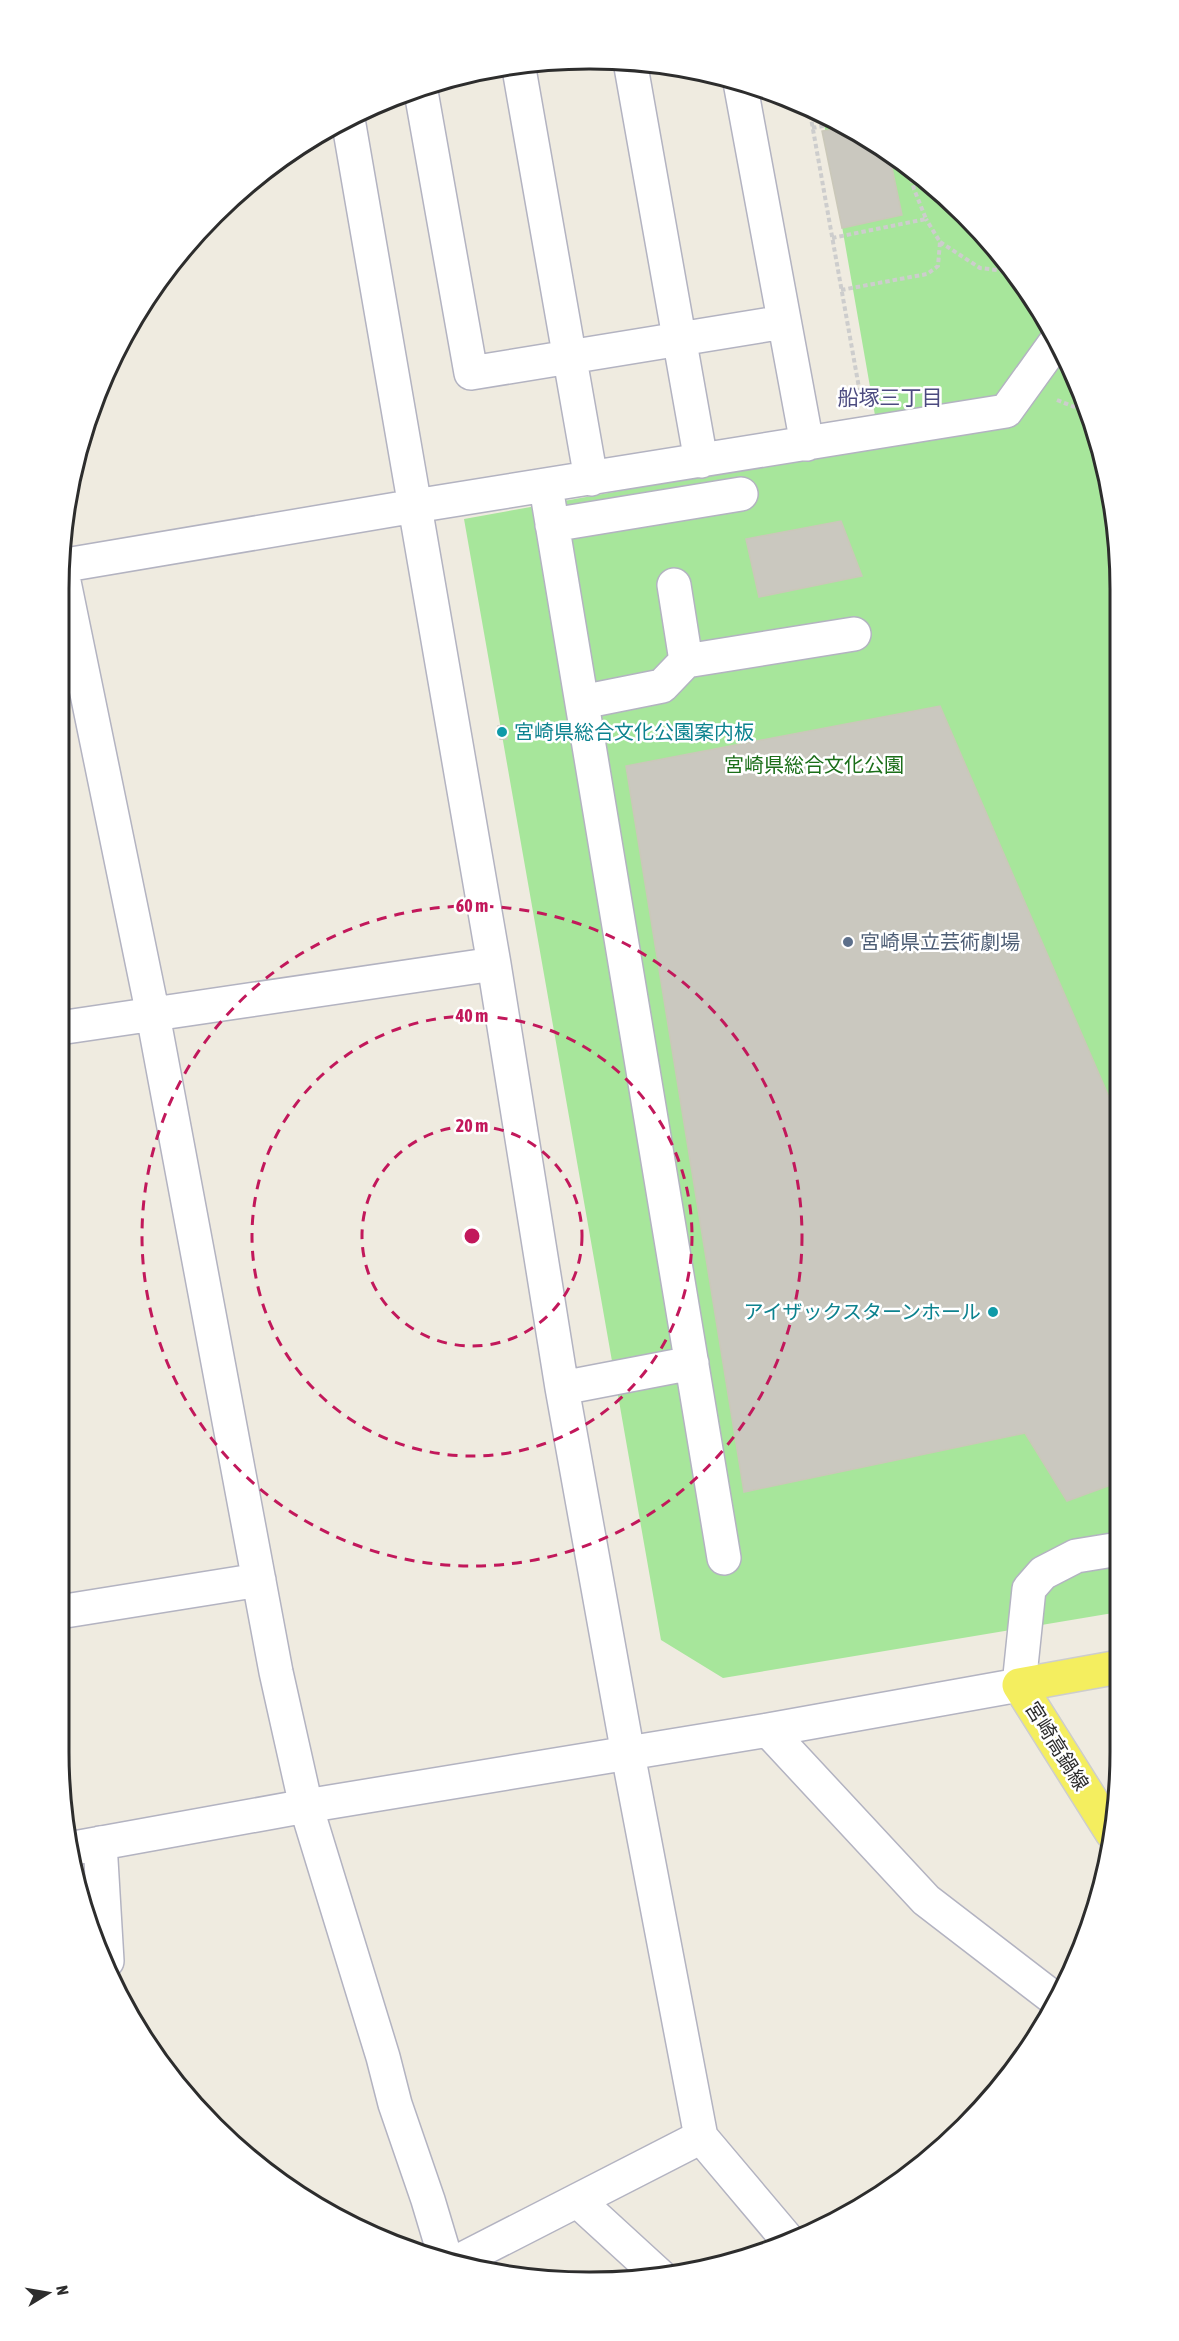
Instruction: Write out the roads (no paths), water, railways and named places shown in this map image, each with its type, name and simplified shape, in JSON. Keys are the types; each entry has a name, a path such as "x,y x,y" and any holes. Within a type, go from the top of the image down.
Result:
{"main road":[{"name":"宮崎高鍋線","path":"1105,1822 1019,1684 1110,1669"}],"street":[{"path":"632,71 700,461"},
{"path":"520,73 591,479"},
{"path":"742,92 807,444"},
{"path":"422,97 471,373 784,322"},
{"path":"350,128 494,964 562,1389 701,2138 783,2234"},
{"path":"70,563 1006,411 1051,349"},
{"path":"546,487 724,1558"},
{"path":"552,525 741,494"},
{"path":"674,585 686,662"},
{"path":"69,609 153,1015 259,1580 306,1806 383,2057 395,2104 443,2250"},
{"path":"582,702 662,686 686,662 854,634"},
{"path":"69,1027 494,964"},
{"path":"562,1389 692,1363"},
{"path":"104,1937 87,1845 306,1806 768,1730 1019,1684 1029,1589 1043,1573 1076,1556 1110,1550"},
{"path":"69,1610 259,1580"},
{"path":"768,1730 926,1900 1049,1995"},
{"path":"467,2257 701,2138"},
{"path":"578,2201 652,2268"}],"place":[{"name":"宮崎県総合文化公園案内板","path":"502,732"},
{"name":"宮崎県立芸術劇場","path":"848,942"},
{"name":"アイザックスターンホール","path":"993,1312"}],"district":[{"name":"船塚三丁目","path":"890,398"}],"park label":[{"name":"宮崎県総合文化公園","path":"814,765"}]}
